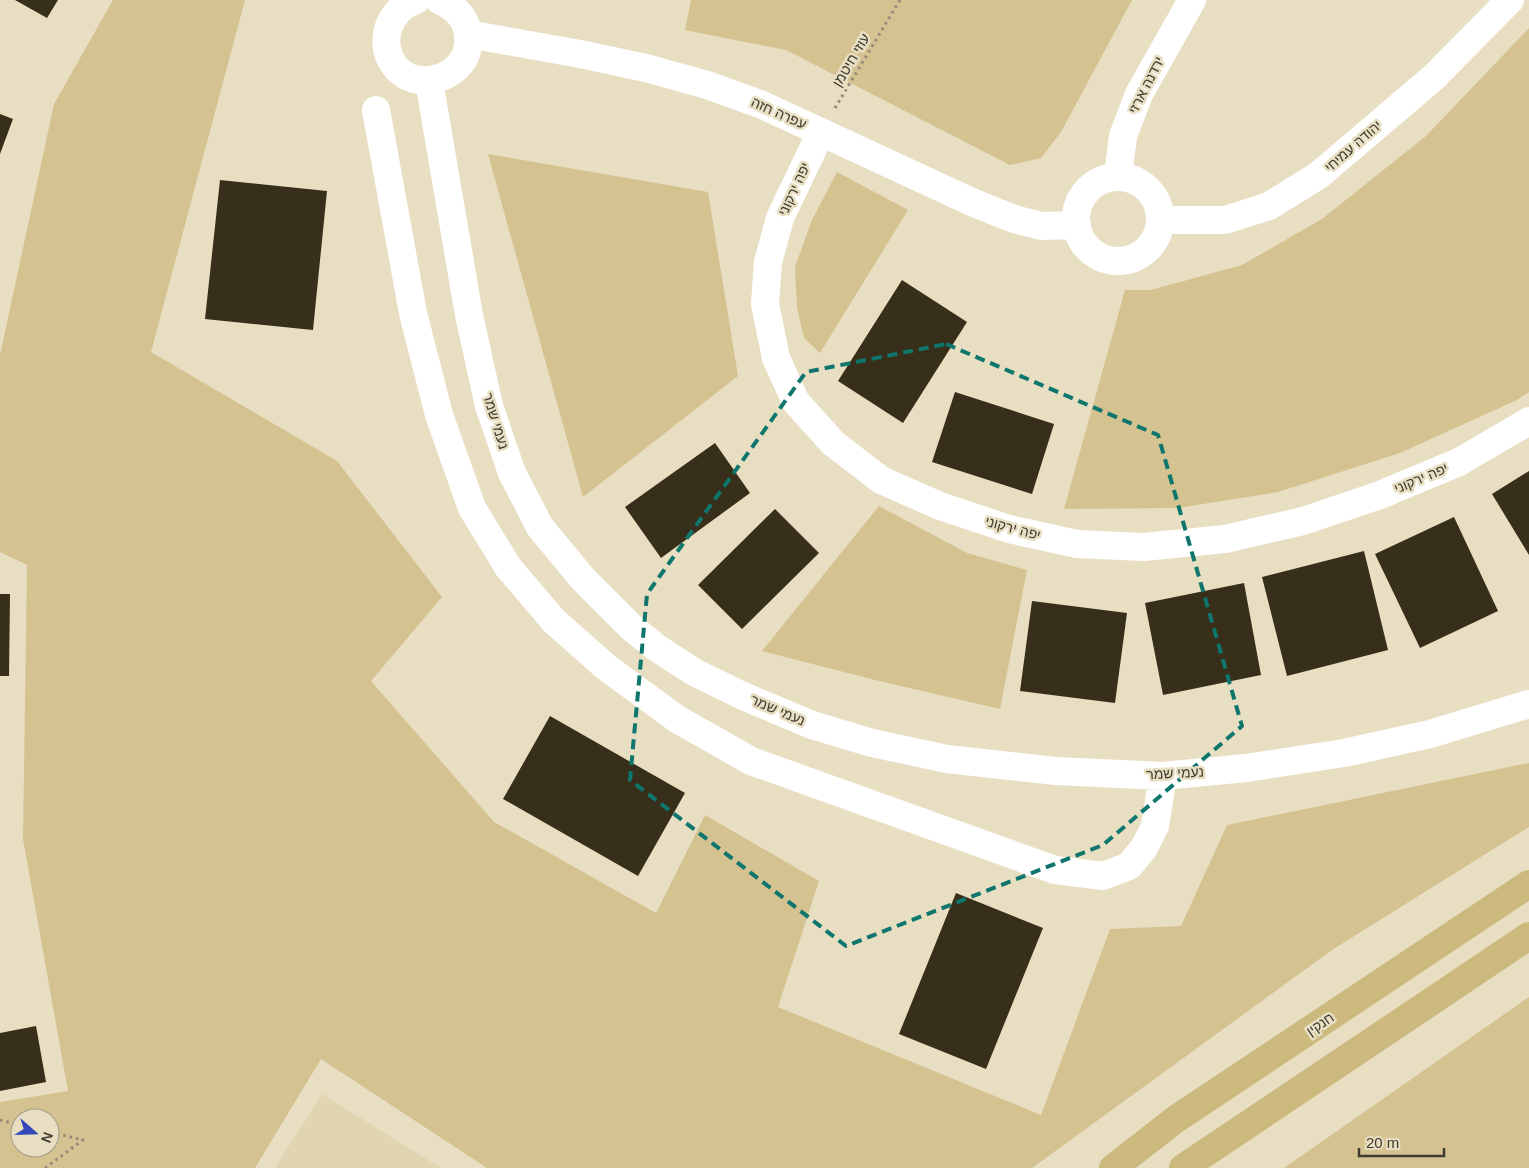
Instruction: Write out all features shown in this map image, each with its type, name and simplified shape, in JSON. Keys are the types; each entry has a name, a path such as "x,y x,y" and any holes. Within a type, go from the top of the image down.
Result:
{"main road":[{"name":"חנקין","path":"1113,1168 1176,1119 1529,884"},
{"path":"1183,1168 1529,936"}],"street":[{"path":"416,0 403,6 394,16 388,28 386,41 388,54 394,65 404,74 416,80 429,81 442,78 454,71 463,61 468,48 468,34 465,22 459,12 439,0"},
{"name":"ירדנה ארזי","path":"1118,176 1122,136 1139,94 1192,0"},
{"name":"יהודה עמיחי","path":"1160,220 1225,220 1270,206 1319,175 1434,76 1510,0"},
{"name":"עפרה חזה","path":"468,34 646,68 707,85 760,104 974,203 1014,219 1041,226 1077,225"},
{"name":"נעמי שמר","path":"429,81 469,315 489,406 512,473 540,527 583,579 631,627 657,648 694,672 743,696 812,724 872,743 947,758 1046,770 1164,776 1246,768 1344,753 1430,734 1529,704"},
{"path":"376,110 413,313 439,415 472,508 508,567 554,621 606,666 676,720 751,761 1055,870 1103,876 1128,866 1144,848 1155,826 1164,776"},
{"name":"יפה ירקוני","path":"820,132 780,218 768,262 766,304 776,358 796,402 833,443 881,480 940,506 1009,529 1077,544 1142,546 1225,538 1303,521 1380,496 1459,462 1529,421"},
{"path":"1118,176 1131,179 1143,185 1152,194 1158,206 1160,220 1158,233 1151,245 1140,254 1128,259 1114,260 1101,257 1089,249 1081,238 1077,225 1077,212 1082,198 1091,187 1103,179 1118,176"}],"path":[{"name":"עוזי חיטמן","path":"820,132 900,0"},
{"path":"60,1134 83,1140 60,1157"},
{"path":"45,1168 59,1158"}],"highlighted area":[{"path":"946,344 1158,435 1242,726 1103,845 846,946 630,780 647,594 806,372"}],"shaded area":[{"path":"113,0 245,0 151,352 337,461 442,597 371,681 494,822 656,913 705,815 819,881 778,1007 1041,1115 1110,929 1181,926 1227,825 1529,763 1529,827 1332,950 1032,1168 487,1168 321,1059 255,1168 0,1168 0,1102 68,1091 23,839 27,565 0,552 0,355 54,104"},
{"path":"691,0 1132,0 1061,132 1041,158 1010,165 786,50 685,30"},
{"path":"1529,28 1529,392 1517,400 1400,453 1278,492 1178,508 1064,509 1125,290 1151,290 1242,265 1322,219 1426,136"},
{"path":"488,154 708,192 738,376 583,497"},
{"path":"837,172 908,210 820,353 804,338 797,308 795,267 812,220"},
{"path":"879,506 967,553 1027,570 1000,709 762,651"},
{"path":"1529,997 1529,1168 1284,1168"},
{"path":"322,1094 441,1168 275,1168"}],"building":[{"path":"15,0 58,0 47,18"},
{"path":"0,114 13,119 0,154"},
{"path":"220,180 327,191 313,330 205,319"},
{"path":"902,280 967,322 903,423 838,381"},
{"path":"955,392 1054,424 1032,494 932,462"},
{"path":"715,443 750,493 661,558 625,507"},
{"path":"1529,471 1529,555 1492,494"},
{"path":"775,509 819,553 742,629 698,585"},
{"path":"1454,517 1498,611 1420,648 1375,554"},
{"path":"1364,551 1388,650 1287,676 1262,577"},
{"path":"1244,583 1261,675 1163,695 1145,603"},
{"path":"0,594 10,594 9,676 0,676"},
{"path":"1032,601 1127,613 1115,703 1020,691"},
{"path":"550,716 685,793 638,876 503,799"},
{"path":"956,893 1043,928 986,1069 899,1034"},
{"path":"36,1026 46,1082 0,1091 0,1033"}]}
